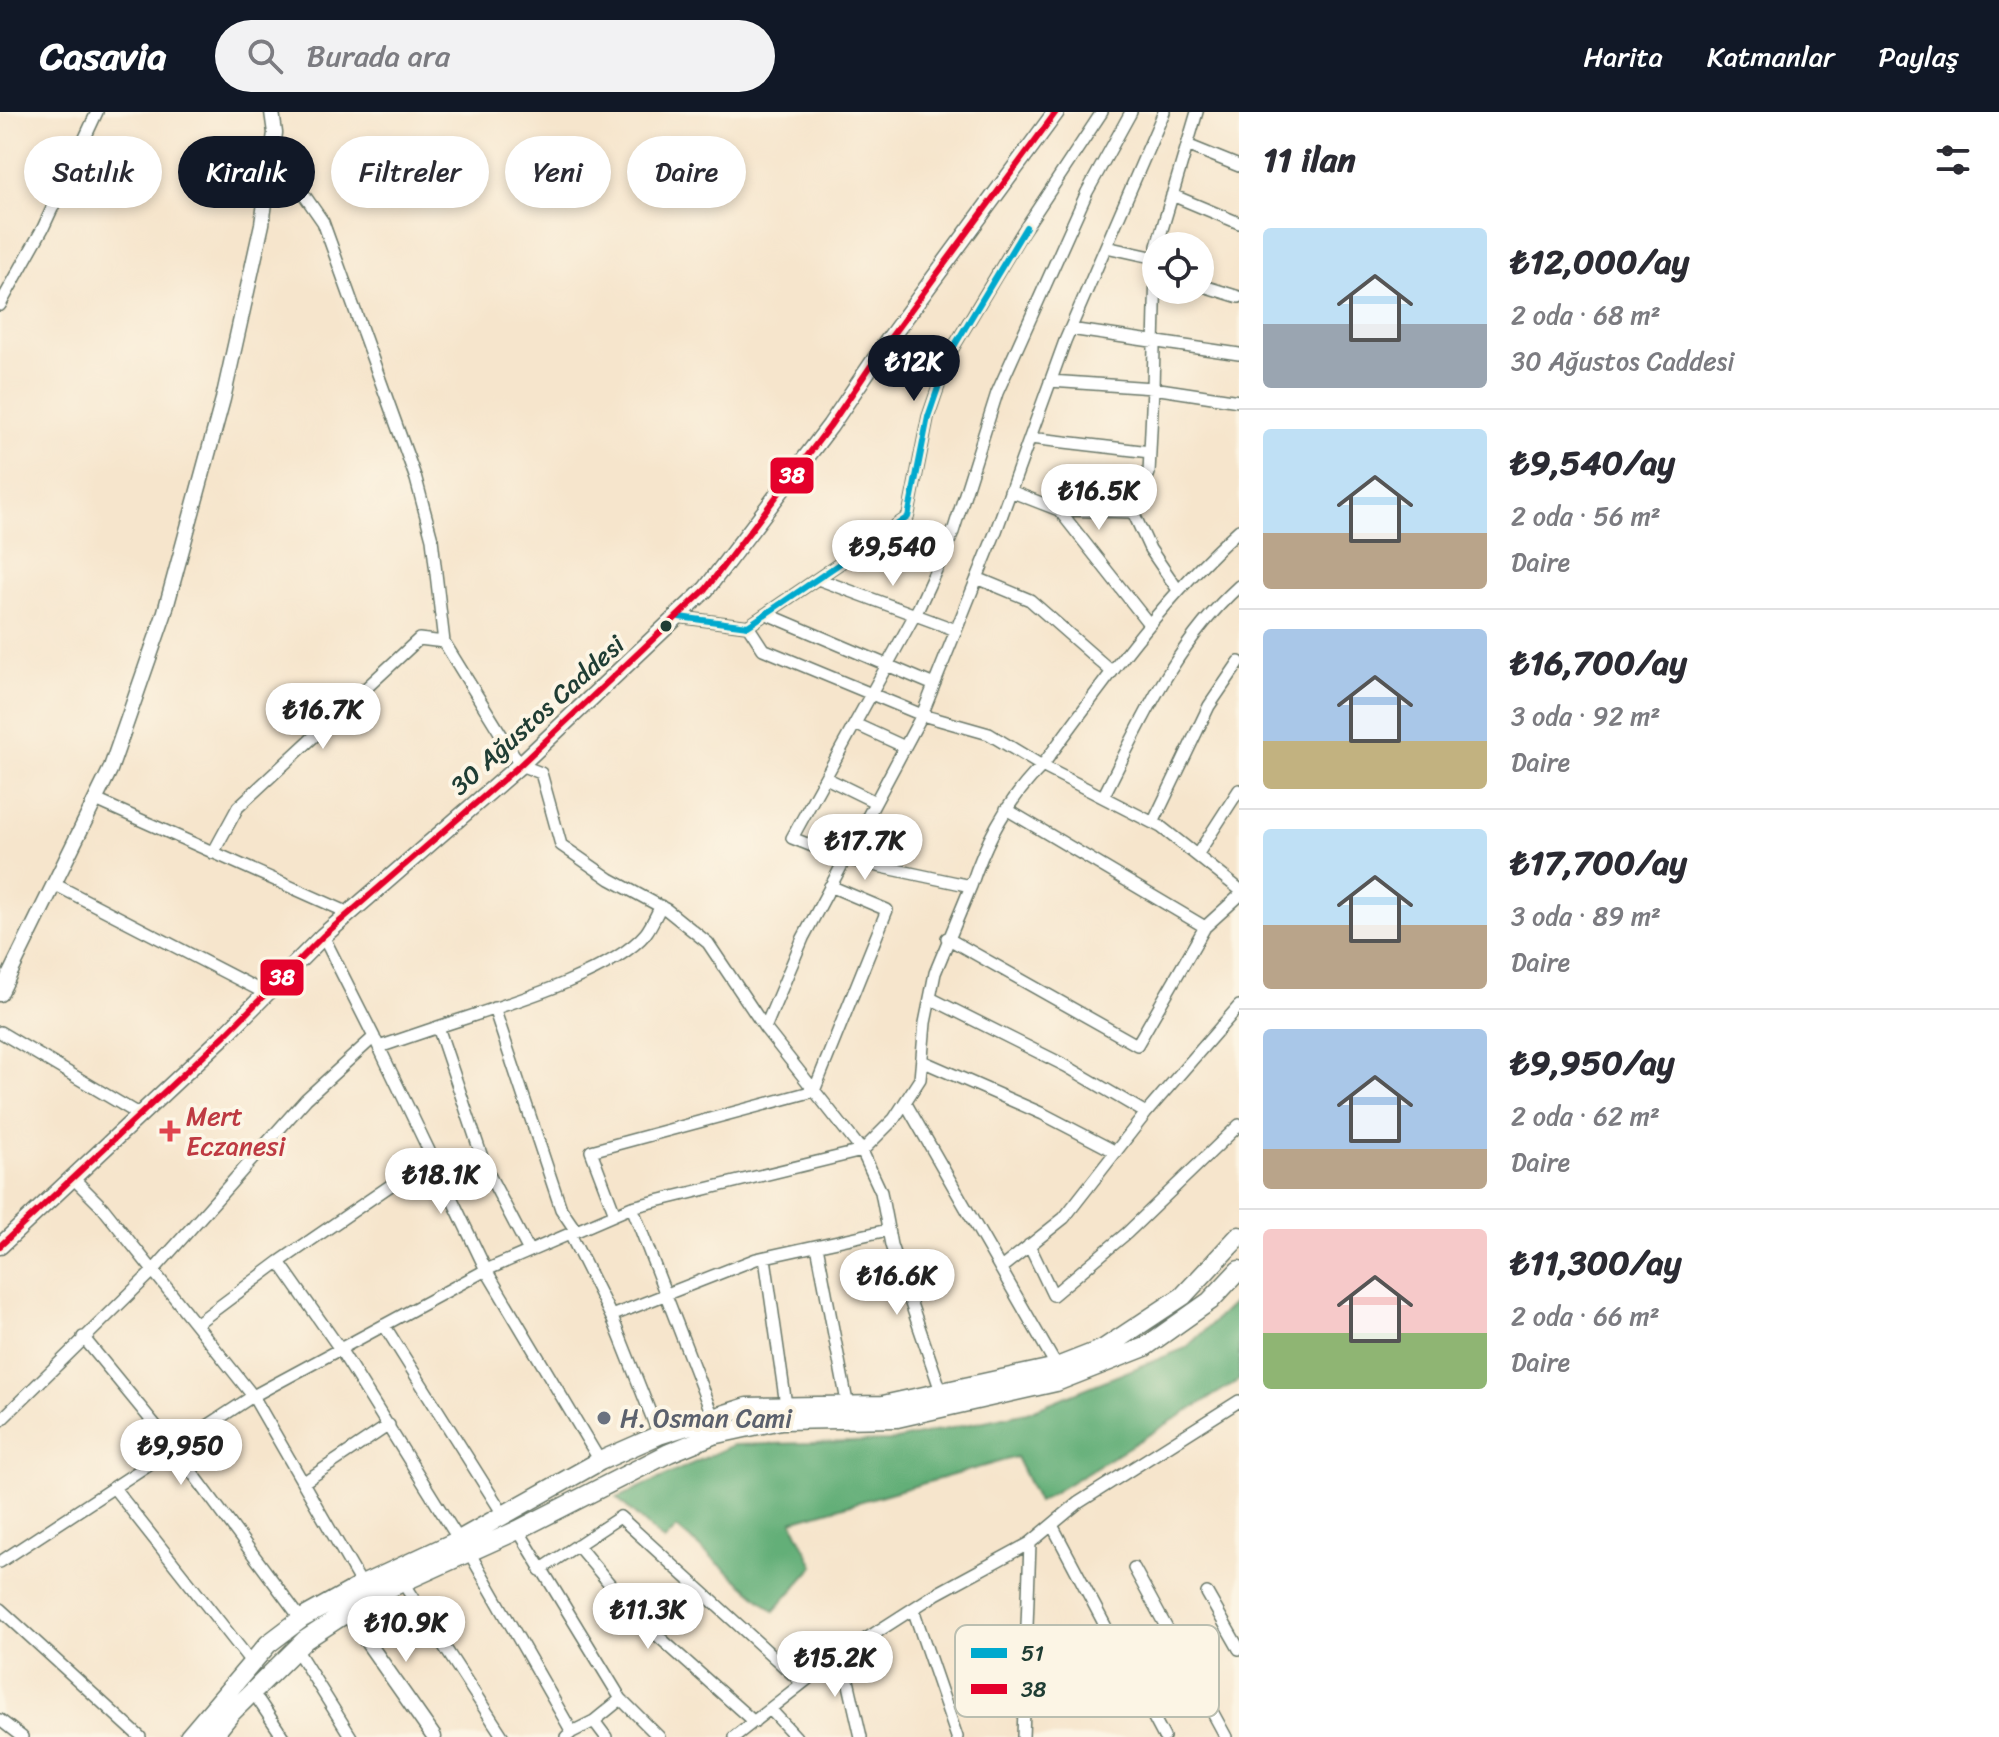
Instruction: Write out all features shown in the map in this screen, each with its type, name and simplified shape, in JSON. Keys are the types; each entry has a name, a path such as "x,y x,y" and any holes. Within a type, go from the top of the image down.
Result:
{"main road":[{"name":"30 Ağustos Caddesi","path":"0,1246 267,994 323,936 520,765 706,589 830,426 885,345 1056,112"},
{"path":"212,1737 296,1649 347,1613 464,1546 503,1514 600,1461 659,1435 747,1407 883,1405 1057,1367 1103,1349 1183,1296 1239,1236"},
{"path":"189,1737 268,1644 301,1619 362,1585 464,1546 518,1530 669,1453 713,1435 781,1420 897,1418 1056,1382 1145,1347 1210,1301 1239,1270"}],"street":[{"path":"0,305 43,228 97,112"},
{"path":"272,112 275,136"},
{"path":"679,617 748,626 908,517 928,417 950,353 1022,233 1102,112"},
{"path":"971,886 845,859 792,838 915,614 952,535 997,393 1087,192 1131,112"},
{"path":"765,1028 803,938 922,715 1070,329 1164,112"},
{"path":"1161,232 1187,145 1193,113"},
{"path":"1187,145 1239,166"},
{"path":"1172,195 1239,223"},
{"path":"0,994 110,770 164,615 223,399 264,208"},
{"path":"313,208 323,222 416,479 432,539 444,642 520,765 541,773 561,845 610,879 661,906 708,943 765,1028 862,1151 881,1192 888,1230 942,1394"},
{"path":"1106,247 1142,255"},
{"path":"1214,289 1239,297"},
{"path":"1155,304 1149,473 1133,512 1150,549 1178,590"},
{"path":"1070,329 1239,354"},
{"path":"1050,381 1153,388 1239,401"},
{"path":"1030,438 1150,452"},
{"path":"1010,491 1059,510 1133,512"},
{"path":"1059,510 1149,624"},
{"path":"0,1562 253,1396 486,1270 632,1207 862,1151 894,1119 920,1079 930,998 947,938 971,886 984,847 1017,790 1042,766 1111,671 1178,590 1239,530"},
{"path":"977,578 1030,600 1111,671"},
{"path":"818,579 956,630"},
{"path":"1103,797 1178,654 1214,609 1239,586"},
{"path":"767,614 934,685"},
{"path":"748,626 763,649 922,715 989,734 1042,766 1153,823 1239,889"},
{"path":"213,853 238,807 419,639 444,642"},
{"path":"1153,823 1209,706 1239,662"},
{"path":"855,724 905,747"},
{"path":"826,778 875,802"},
{"path":"1197,855 1239,790"},
{"path":"96,800 349,913"},
{"path":"1006,809 1205,927"},
{"path":"54,884 267,994"},
{"path":"814,1091 887,910 830,886"},
{"path":"947,938 1137,1045 1205,927 1239,896"},
{"path":"0,1421 153,1271 306,1099 376,1042 438,1027 600,967 645,935 661,906"},
{"path":"323,936 486,1270 600,1461"},
{"path":"930,998 1066,1066 1146,1113"},
{"path":"1001,1268 1064,1218 1146,1113 1239,1006"},
{"path":"494,1008 561,1209 611,1316 659,1435"},
{"path":"438,1027 486,1169 529,1251"},
{"path":"0,1032 140,1115"},
{"path":"922,1061 1043,1114 1116,1152"},
{"path":"615,1214 591,1151 814,1091"},
{"path":"905,1102 1057,1367"},
{"path":"1029,1245 1053,1295 1127,1233 1239,1125"},
{"path":"196,1324 279,1262 432,1157"},
{"path":"73,1178 103,1208 253,1396 362,1585"},
{"path":"632,1207 713,1417"},
{"path":"611,1316 765,1258 888,1230"},
{"path":"817,1246 848,1407"},
{"path":"765,1258 786,1405"},
{"path":"279,1262 340,1349 464,1546 569,1734 594,1721 621,1699"},
{"path":"384,1325 503,1514"},
{"path":"83,1337 174,1448 301,1619"},
{"path":"734,1737 842,1654 913,1609 1030,1543 1078,1503 1239,1401"},
{"path":"304,1482 389,1425"},
{"path":"114,1488 252,1663"},
{"path":"540,1570 620,1517 802,1683"},
{"path":"1052,1525 1105,1625"},
{"path":"518,1530 621,1699 659,1737"},
{"path":"1027,1625 1030,1543"},
{"path":"577,1545 640,1620 754,1722"},
{"path":"1134,1568 1165,1625"},
{"path":"403,1583 503,1737"},
{"path":"1207,1593 1239,1649"},
{"path":"0,1609 140,1737"},
{"path":"913,1609 957,1737"},
{"path":"347,1613 430,1736"},
{"path":"296,1649 351,1737"},
{"path":"842,1654 861,1737"},
{"path":"259,1701 283,1737"},
{"path":"770,1709 796,1737"},
{"path":"1023,1737 1024,1717"},
{"path":"1153,1717 1164,1737"},
{"path":"1215,1717 1226,1737"},
{"path":"0,1720 22,1737"},
{"path":"594,1721 606,1737"}],"green space":[{"path":"1239,1298 1239,1380 1038,1502 1016,1457 792,1521 814,1566 774,1611 677,1528 664,1541 617,1498 733,1445 891,1441 1027,1412 1186,1348"}],"transit line":[{"name":"38","path":"0,1246 225,1035 323,936 520,765 706,589 830,426 885,345 1056,112"},
{"name":"51","path":"679,617 748,626 908,517 928,417 950,353 1026,227"}],"place":[{"name":"Mert Eczanesi","path":"170,1131"},
{"name":"H. Osman Cami","path":"604,1418"}]}
